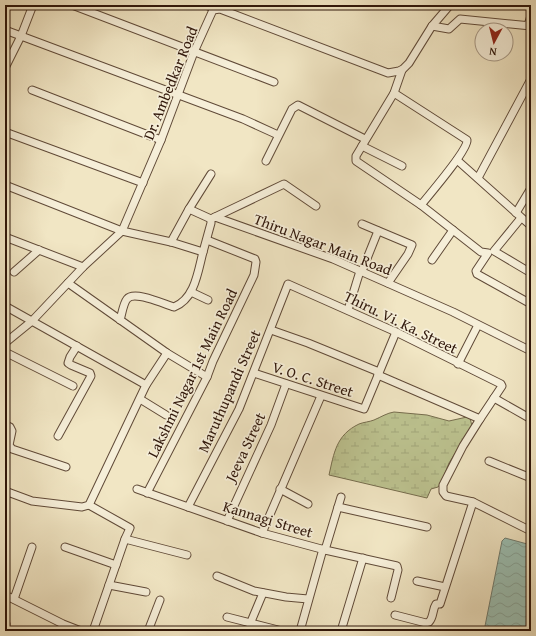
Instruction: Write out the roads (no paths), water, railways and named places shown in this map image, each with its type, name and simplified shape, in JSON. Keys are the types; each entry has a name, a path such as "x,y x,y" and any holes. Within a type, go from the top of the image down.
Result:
{"street":[{"path":"5,68 33,5"},
{"path":"72,5 274,82"},
{"path":"206,5 216,7 381,71 393,73 402,70"},
{"path":"450,5 432,26 409,63 402,70 394,93 363,143 356,156 356,161 421,205 481,252 488,253 476,271 477,274 531,304"},
{"name":"Dr. Ambedkar Road","path":"5,343 32,320 83,267 122,231 179,96 194,52 213,10 216,7"},
{"path":"432,26 449,29 460,19 530,25 531,16"},
{"path":"5,30 243,119 278,135"},
{"path":"478,178 531,80"},
{"path":"32,90 161,140"},
{"path":"394,93 467,140 468,144 421,205"},
{"path":"266,161 292,109 298,105 402,166"},
{"path":"5,132 143,183"},
{"path":"457,160 531,226"},
{"path":"171,242 189,208 210,174"},
{"path":"120,320 126,300 132,296 140,296 174,308 181,305 193,290 213,218 284,184 316,206"},
{"path":"5,185 122,231 171,242 203,252"},
{"path":"531,188 518,216 494,251 531,273"},
{"name":"Thiru Nagar Main Road","path":"189,208 213,218 333,259 453,312 531,351"},
{"path":"362,224 412,245 408,254 388,283"},
{"path":"432,260 453,230"},
{"path":"348,310 361,271 378,231"},
{"path":"5,237 83,267"},
{"name":"Lakshmi Nagar 1st Main Road","path":"147,493 207,377 213,361 254,275 255,259 207,240"},
{"path":"14,272 39,250"},
{"path":"68,283 167,353 207,377"},
{"name":"Thiru. Vi. Ka. Street","path":"288,284 396,332 501,384 502,386 494,398"},
{"name":"Maruthupandi Street","path":"188,507 239,409 288,284"},
{"path":"191,292 208,300"},
{"path":"5,306 146,385"},
{"path":"458,364 478,325"},
{"path":"271,330 308,343 480,419"},
{"path":"379,374 396,332"},
{"path":"58,436 91,376 90,373 68,363 77,346"},
{"path":"5,352 73,386"},
{"path":"89,505 146,385 167,353"},
{"name":"V. O. C. Street","path":"254,373 364,409 379,374"},
{"name":"Jeeva Street","path":"226,521 271,425 286,384"},
{"path":"262,533 321,396"},
{"path":"531,419 494,398 463,446 443,485 443,492 446,496 473,502 531,531"},
{"path":"140,399 166,415"},
{"path":"5,425 12,431 9,445 12,449 66,468"},
{"path":"489,461 531,478"},
{"name":"Kannagi Street","path":"137,489 262,533 324,550 397,566 398,570 391,598"},
{"path":"280,489 308,504"},
{"path":"5,491 32,501 82,507 89,505 130,528 93,631"},
{"path":"300,629 308,599 341,497"},
{"path":"395,615 426,623 432,619 434,607 436,604 440,604 473,502"},
{"path":"338,507 427,527"},
{"path":"125,539 187,555"},
{"path":"14,599 32,547"},
{"path":"65,547 116,565"},
{"path":"341,631 363,558"},
{"path":"217,576 254,591 286,597 308,599"},
{"path":"417,581 445,586"},
{"path":"109,585 146,592"},
{"path":"250,624 263,593"},
{"path":"5,595 62,628 81,631"},
{"path":"148,631 160,600"},
{"path":"227,617 282,631"}],"water":[{"path":"505,538 531,545 531,631 484,631 502,541"}]}
